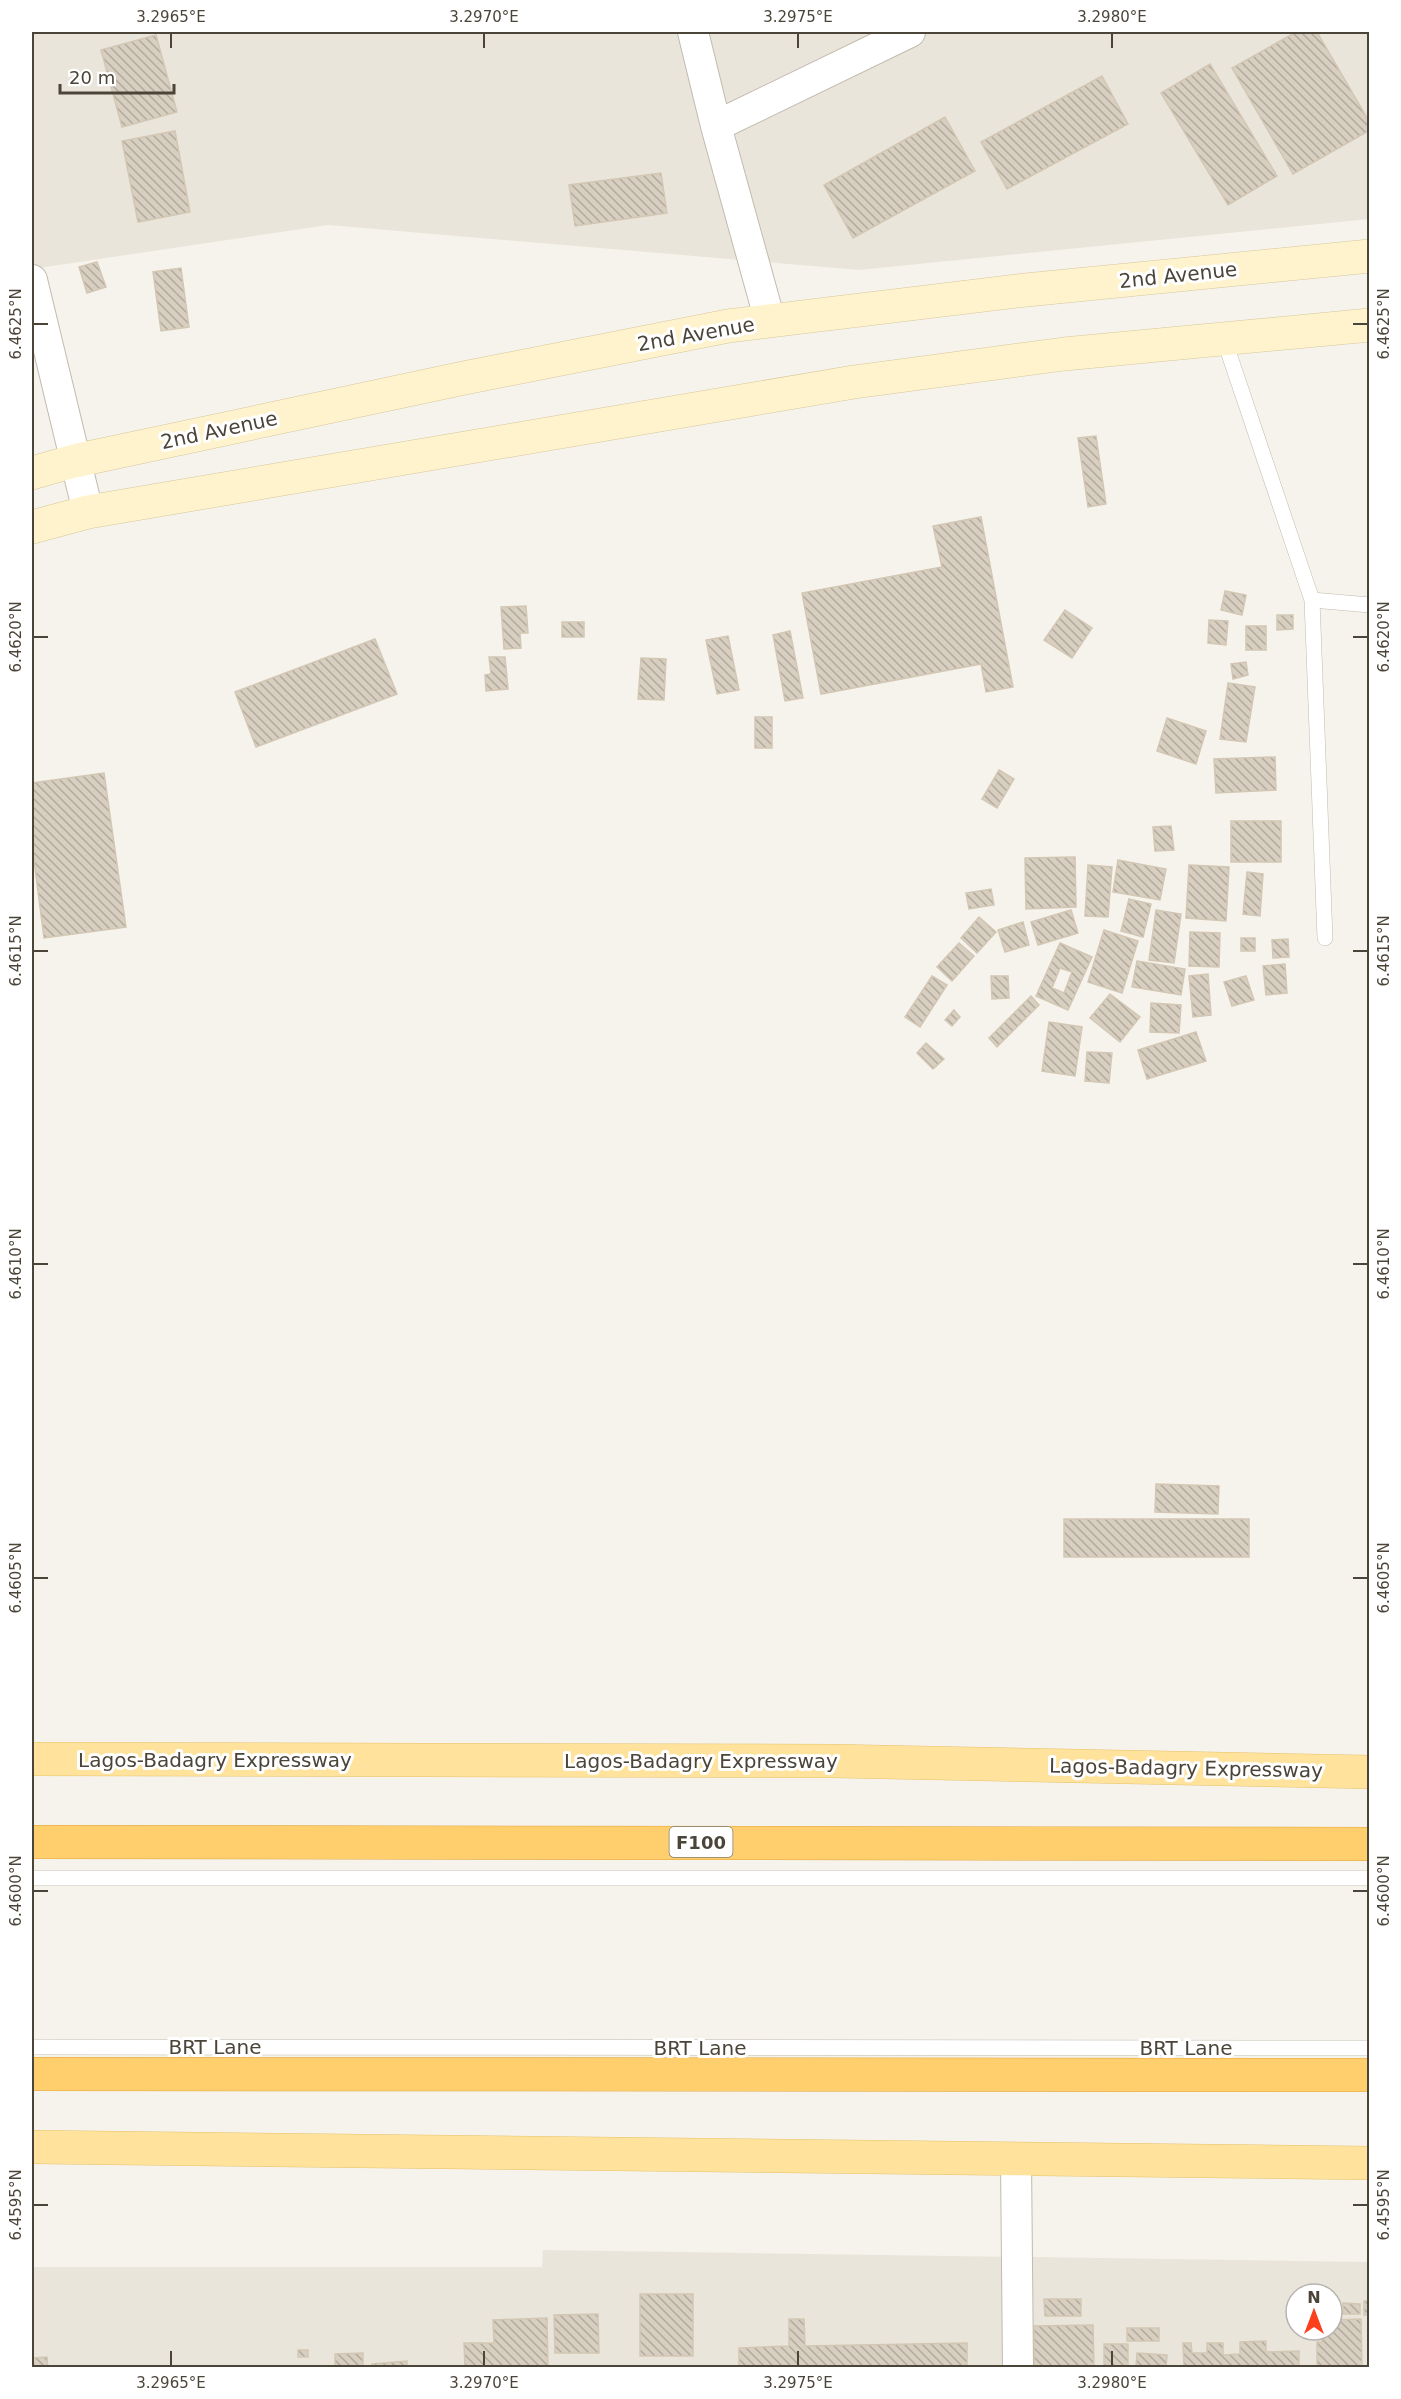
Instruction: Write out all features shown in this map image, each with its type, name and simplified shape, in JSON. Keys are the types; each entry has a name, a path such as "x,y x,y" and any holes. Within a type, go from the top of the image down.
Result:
{"highway":[{"name":"F100","path":"32,1842 1370,1844"},
{"path":"32,2074 1370,2074"}],"main road":[{"name":"Lagos-Badagry Expressway","path":"32,1759 833,1761 1370,1772"},
{"path":"32,2147 1370,2163"}],"street":[{"path":"693,32 716,126 770,321"},
{"path":"716,126 910,32"},
{"name":"2nd Avenue","path":"32,473 74,461 464,378 728,326 1026,290 1370,256"},
{"path":"32,280 88,512"},
{"path":"32,527 88,512 854,382 1064,354 1370,325"},
{"path":"1016,2160 1018,2367"}],"lane":[{"path":"1224,339 1312,600 1325,938"},
{"path":"1312,600 1370,605"},
{"path":"32,1878 1370,1878"},
{"name":"BRT Lane","path":"32,2047 1370,2048"}],"shaded area":[{"path":"32,32 1369,32 1369,219 859,270 328,225 32,269"},
{"path":"543,2250 1369,2262 1369,2367 32,2367 32,2267 542,2267"}],"building":[{"path":"1296,32 1317,32 1370,123 1370,130 1293,174 1232,68"},
{"path":"156,35 177,112 122,127 101,50"},
{"path":"1210,64 1277,176 1228,205 1161,93"},
{"path":"1102,76 1128,124 1007,189 981,142"},
{"path":"945,117 975,171 853,238 824,185"},
{"path":"175,131 190,212 138,222 122,141"},
{"path":"661,173 667,213 575,226 569,185"},
{"path":"97,262 106,287 87,293 79,267"},
{"path":"181,268 189,327 161,331 153,272"},
{"path":"1096,436 1106,504 1088,507 1078,438"},
{"path":"981,517 1013,687 986,692 981,664 821,694 802,593 942,567 933,526"},
{"path":"1225,591 1246,595 1242,615 1221,610"},
{"path":"526,606 528,633 520,633 521,648 504,649 501,607"},
{"path":"1065,610 1092,628 1072,658 1044,640"},
{"path":"1277,615 1293,615 1293,629 1277,630"},
{"path":"1209,620 1228,621 1226,645 1208,643"},
{"path":"562,622 584,622 584,637 562,637"},
{"path":"1246,626 1266,626 1266,650 1246,650"},
{"path":"790,631 803,698 785,701 773,635"},
{"path":"728,636 739,690 717,694 706,640"},
{"path":"375,639 397,694 256,747 235,692"},
{"path":"489,657 505,657 508,689 486,691 485,675 491,674"},
{"path":"641,658 666,659 664,700 638,699"},
{"path":"1246,662 1248,675 1233,679 1231,664"},
{"path":"1228,683 1255,687 1246,742 1220,739"},
{"path":"755,717 772,717 772,748 755,748"},
{"path":"1167,718 1206,731 1196,764 1157,751"},
{"path":"1275,757 1276,790 1216,793 1214,759"},
{"path":"999,770 1014,779 997,808 982,799"},
{"path":"104,773 126,927 44,938 32,845 32,783"},
{"path":"1231,821 1281,821 1281,862 1231,862"},
{"path":"1171,826 1174,850 1155,851 1153,827"},
{"path":"1075,857 1076,907 1026,909 1025,858"},
{"path":"1118,860 1166,869 1160,900 1113,892"},
{"path":"1088,865 1112,867 1108,917 1085,916"},
{"path":"1189,865 1229,867 1226,921 1186,918"},
{"path":"1247,872 1263,874 1260,916 1243,914"},
{"path":"991,889 994,905 969,909 966,893"},
{"path":"1129,899 1151,904 1143,937 1121,931"},
{"path":"1071,910 1078,933 1038,945 1031,922"},
{"path":"1156,910 1181,914 1174,963 1149,960"},
{"path":"979,917 996,932 977,953 961,938"},
{"path":"1023,922 1029,945 1005,952 998,930"},
{"path":"1104,930 1138,941 1122,993 1088,982"},
{"path":"1190,932 1220,933 1219,967 1189,966"},
{"path":"1241,938 1255,938 1255,951 1241,951"},
{"path":"1288,939 1289,957 1273,958 1272,940"},
{"path":"959,943 974,956 952,981 937,967"},
{"path":"1060,943 1092,957 1068,1010 1036,996","holes":["1060,968 1072,972 1064,993 1052,988"]},
{"path":"1137,961 1185,969 1181,995 1132,987"},
{"path":"1285,964 1287,993 1266,995 1263,966"},
{"path":"1208,974 1211,1015 1193,1017 1189,976"},
{"path":"932,976 947,985 920,1027 905,1017"},
{"path":"991,976 1008,976 1009,998 992,999"},
{"path":"1246,976 1254,1000 1232,1006 1224,982"},
{"path":"1110,994 1140,1017 1120,1042 1090,1018"},
{"path":"1031,996 1039,1005 997,1047 989,1038"},
{"path":"1151,1003 1181,1005 1179,1033 1150,1032"},
{"path":"954,1010 960,1017 952,1026 945,1020"},
{"path":"1049,1022 1082,1027 1075,1076 1042,1071"},
{"path":"1196,1032 1206,1061 1147,1079 1138,1050"},
{"path":"926,1043 944,1059 933,1069 917,1053"},
{"path":"1087,1052 1112,1053 1109,1083 1085,1081"},
{"path":"1156,1484 1219,1486 1218,1514 1155,1512"},
{"path":"1064,1519 1249,1519 1249,1557 1064,1557"},
{"path":"640,2294 693,2294 693,2356 640,2356"},
{"path":"1044,2299 1081,2299 1081,2316 1045,2316"},
{"path":"1364,2301 1370,2301 1370,2315 1364,2315"},
{"path":"1344,2303 1360,2304 1360,2314 1344,2314"},
{"path":"598,2314 599,2353 555,2353 554,2315"},
{"path":"547,2318 548,2368 465,2368 464,2343 494,2343 493,2320"},
{"path":"789,2319 804,2319 805,2346 967,2343 967,2368 739,2368 739,2348 789,2346"},
{"path":"1361,2319 1362,2368 1317,2368 1317,2342 1344,2342 1344,2320"},
{"path":"1093,2325 1094,2368 1034,2368 1034,2326"},
{"path":"1127,2328 1159,2328 1159,2341 1127,2341"},
{"path":"1266,2341 1266,2352 1299,2351 1299,2368 1184,2366 1183,2343 1191,2343 1192,2353 1207,2353 1207,2343 1223,2343 1223,2355 1240,2354 1240,2342"},
{"path":"1104,2344 1128,2344 1128,2368 1104,2368"},
{"path":"298,2350 308,2350 308,2357 298,2357"},
{"path":"363,2353 363,2368 335,2368 335,2354"},
{"path":"1137,2353 1167,2355 1166,2368 1136,2368"},
{"path":"47,2357 48,2368 32,2368 32,2358"},
{"path":"407,2361 407,2368 372,2368 372,2364"},
{"path":"200,2366 224,2366 224,2368 200,2368"}]}
